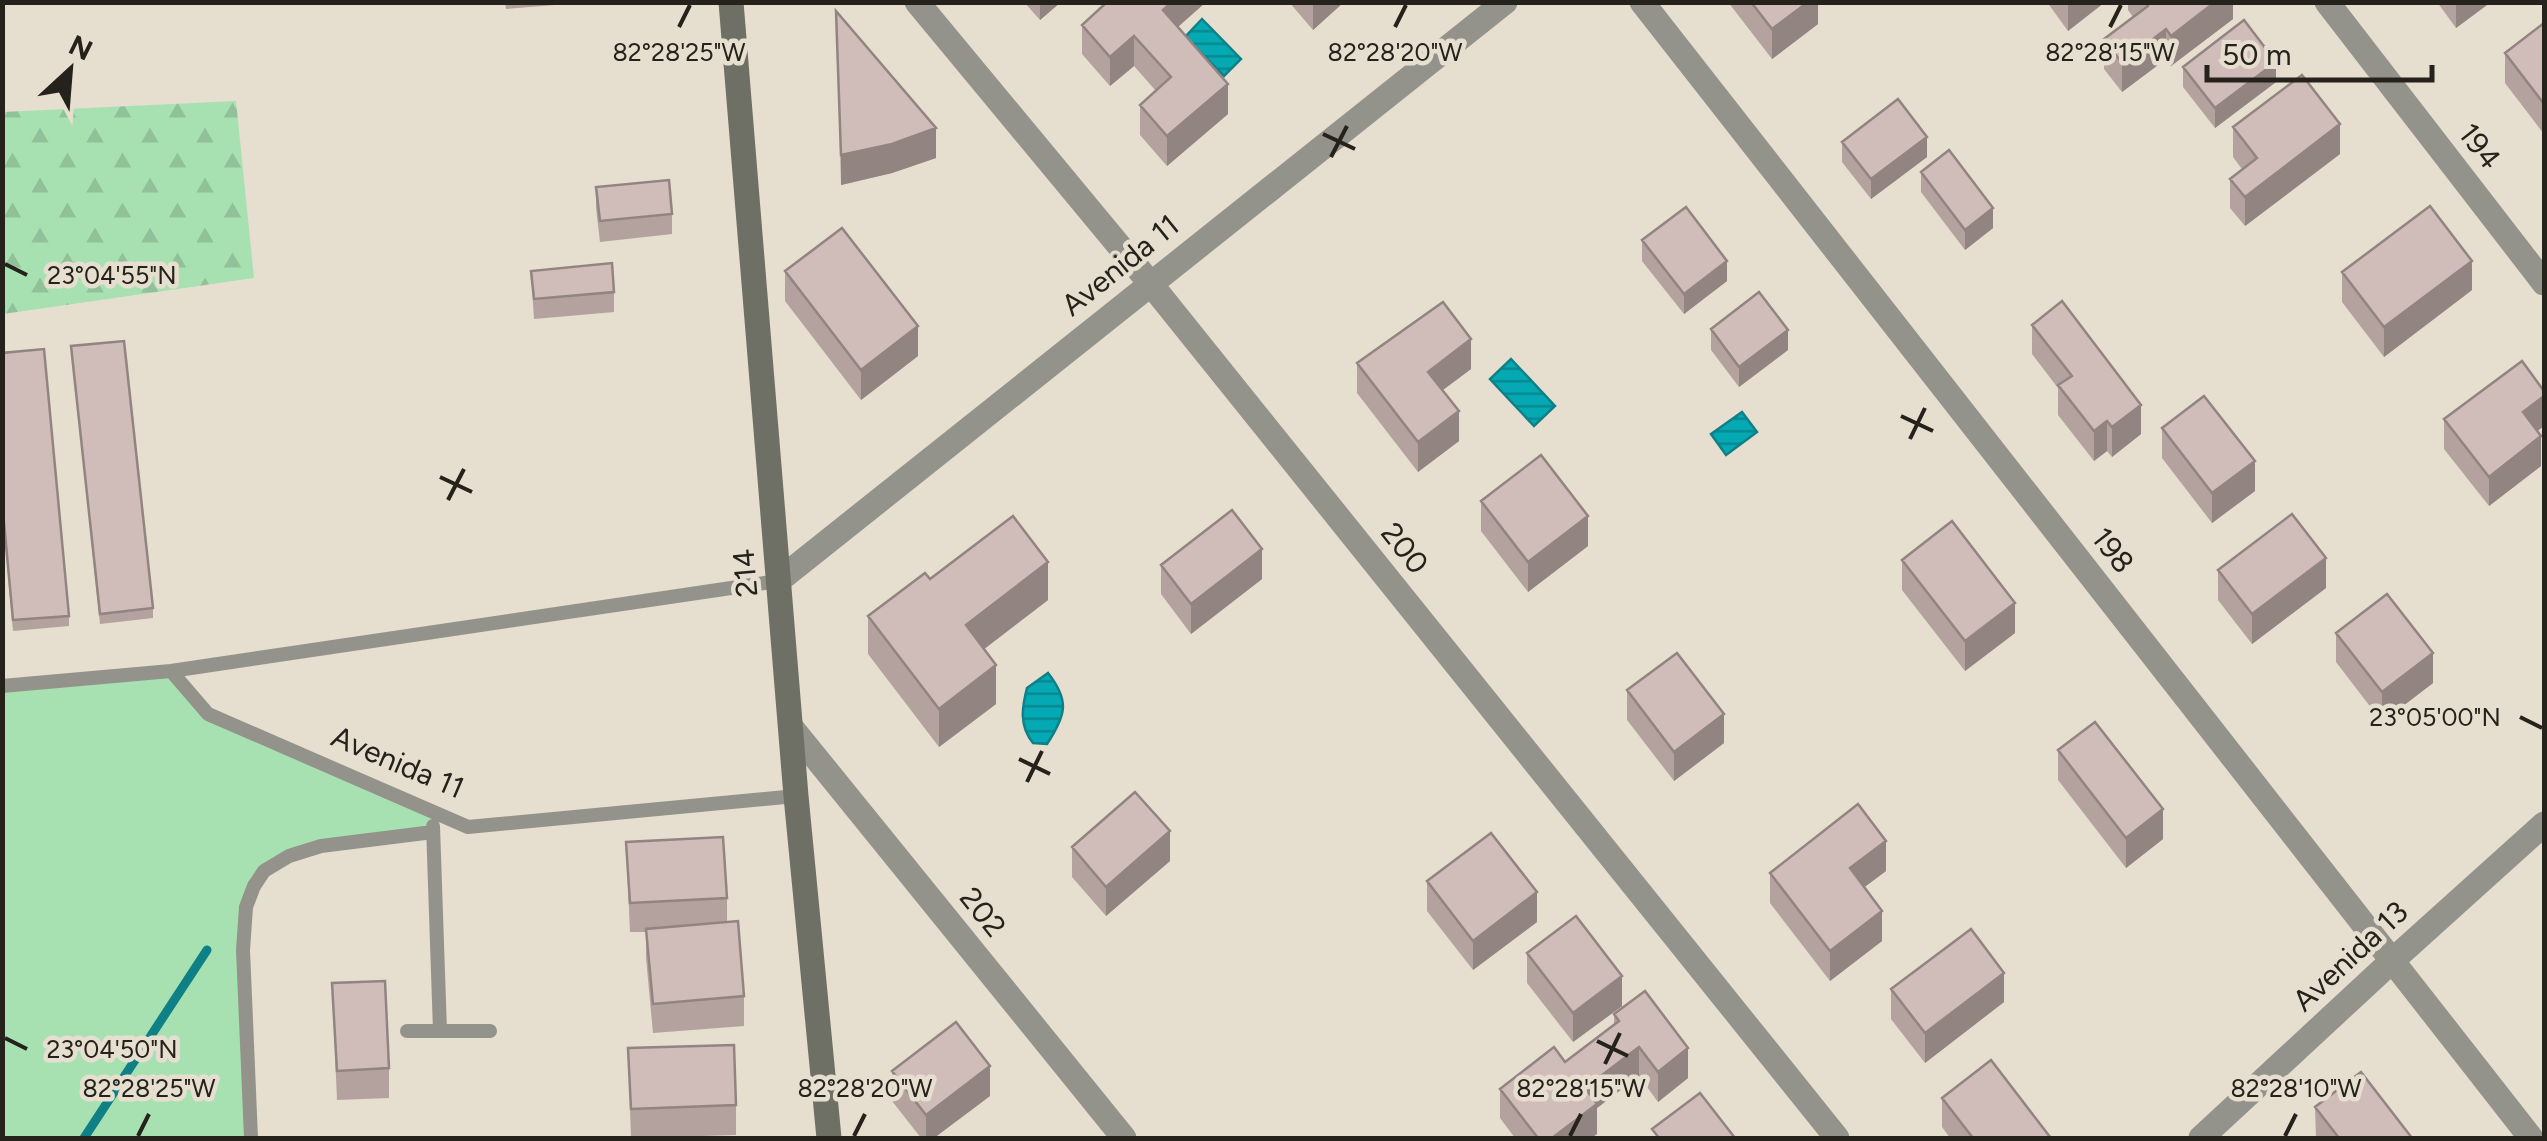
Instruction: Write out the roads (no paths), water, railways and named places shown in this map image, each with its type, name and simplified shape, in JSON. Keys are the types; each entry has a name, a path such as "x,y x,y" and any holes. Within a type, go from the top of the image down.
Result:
{"street":[{"name":"214","path":"731,2 828,1138"},
{"name":"200","path":"917,2 1150,283 1837,1138"},
{"name":"Avenida 11","path":"778,581 1505,2"},
{"name":"198","path":"1642,2 2531,1138"},
{"name":"194","path":"2326,2 2544,283"},
{"name":"202","path":"791,727 1124,1138"},
{"name":"Avenida 13","path":"2201,1138 2544,824"}],"lane":[{"path":"2,686 170,670 778,581"},
{"name":"Avenida 11","path":"170,670 208,714 468,827 796,796"},
{"path":"434,815 440,1031"},
{"path":"251,1138 243,950 246,907 254,886 264,871 289,856 321,846 433,832"},
{"path":"407,1031 490,1031"}],"water":[{"path":"1202,19 1241,59 1224,76 1185,37"},
{"path":"1511,359 1555,406 1534,426 1490,379"},
{"path":"1742,412 1757,432 1726,455 1711,434"},
{"path":"1048,673 1060,692 1063,708 1047,744 1033,743 1024,723 1025,695 1027,688"}],"waterway":[{"path":"84,1138 207,950"}]}
